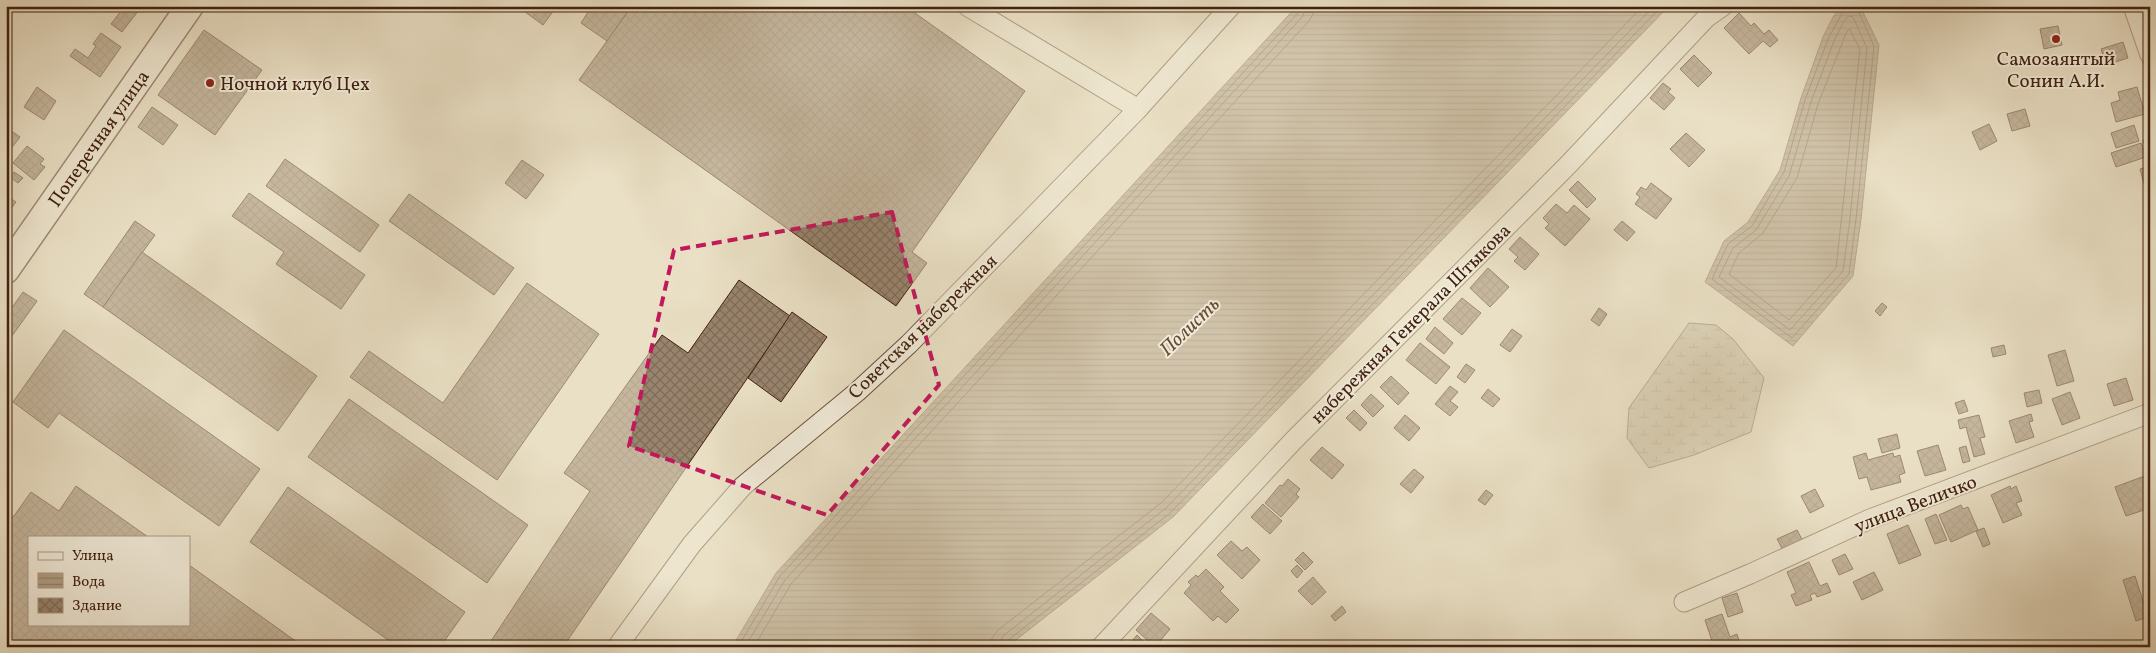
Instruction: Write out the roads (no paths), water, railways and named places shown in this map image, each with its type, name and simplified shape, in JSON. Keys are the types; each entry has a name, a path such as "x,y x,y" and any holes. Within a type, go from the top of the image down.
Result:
{"street":[{"name":"Поперечная улица","path":"7,269 190,6"},
{"path":"967,6 1138,109"},
{"name":"Советская набережная","path":"617,647 692,544 743,486 856,392 909,344 1138,109 1231,6"},
{"name":"набережная Генерала Штыкова","path":"1101,647 1293,441 1568,165 1706,18 1723,6"},
{"path":"2133,6 2150,55"},
{"name":"улица Величко","path":"1684,602 1870,519 2150,413"}],"water":[{"name":"Полисть","path":"1297,6 1669,6 1173,517 1007,647 732,647 776,573"},
{"path":"1842,6 1861,8 1879,45 1861,219 1853,276 1793,346 1705,282 1724,241 1748,222 1780,170 1801,98 1823,37 1833,17"}],"place":[{"name":"Самозаянтый Сонин А.И.","path":"2056,39"},
{"name":"Ночной клуб Цех","path":"210,83"}]}
